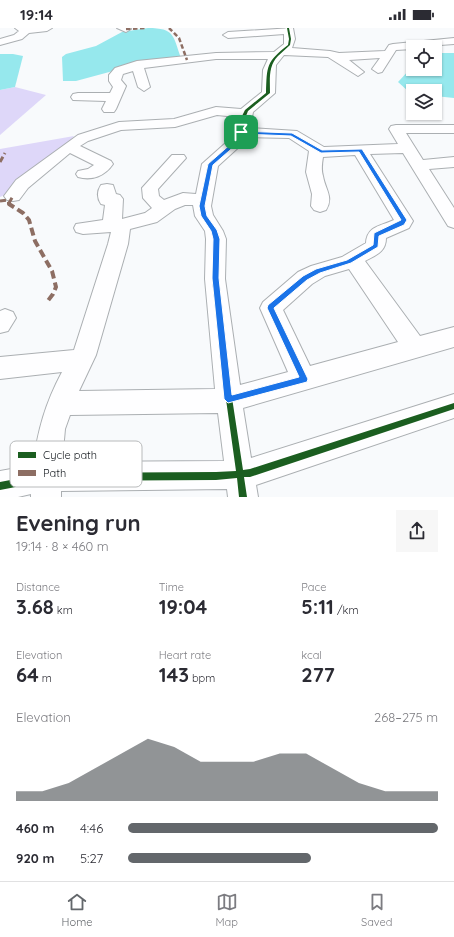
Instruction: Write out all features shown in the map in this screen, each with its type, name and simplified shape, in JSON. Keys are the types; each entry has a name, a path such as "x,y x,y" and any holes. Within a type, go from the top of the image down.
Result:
{"street":[{"path":"0,42 18,37 23,29 47,28"},
{"path":"228,35 288,29 290,43 278,53 269,65 267,96 254,103 243,123 235,143 210,164 202,206 204,216 214,230 216,239 215,278 228,399 241,486"},
{"path":"378,69 393,47 454,41"},
{"path":"109,109 120,86 115,81 115,75 119,71 137,65 178,62 200,57 278,53 330,54 338,57 358,72"},
{"path":"338,57 388,54"},
{"path":"137,65 144,87"},
{"path":"78,97 115,97"},
{"path":"13,196 22,184 69,147 83,138 118,126 175,123 216,112 243,123 292,134 321,152 408,148"},
{"path":"454,129 396,129 454,222"},
{"path":"69,147 105,164 92,174 84,174"},
{"path":"317,150 313,167 315,179 322,194 320,206"},
{"path":"304,379 270,308 305,278 318,271 353,259 376,246 376,235 402,224 404,220 360,150"},
{"path":"165,209 152,200 149,195 150,188 178,158"},
{"path":"418,165 454,162"},
{"path":"51,441 52,429 61,403 81,360 118,244 114,199 107,200 107,189"},
{"path":"83,228 117,225 150,218 183,199 203,200"},
{"path":"353,259 415,348"},
{"path":"61,403 213,402 304,379 454,337"},
{"path":"0,368 81,360"},
{"path":"241,486 250,473 454,406"},
{"path":"142,481 216,476 241,486"},
{"path":"0,486 10,486"}],"shaded area":[{"path":"15,87 46,95 0,135 0,90"},
{"path":"74,136 37,181 0,197 0,149"}],"water":[{"path":"157,28 172,35 181,58 113,71 76,81 63,81 62,57 66,54 96,46 122,32"},
{"path":"442,53 454,53 454,98 442,97 442,84 406,84 406,89 398,82 406,73 406,76 442,76"},
{"path":"0,54 23,56 15,87 0,90"}],"marked path":[{"path":"126,29 145,28"},
{"path":"169,28 179,38 187,60"},
{"path":"0,162 5,153"},
{"path":"13,196 9,200 9,204 23,213 29,220 38,248 48,263 55,279 56,287 47,302"},
{"path":"0,201 9,200"}],"cycle path":[{"path":"243,497 226,378 215,279 216,239 214,231 204,216 202,206 210,164 235,143 243,130 244,116 247,110 268,93 268,76 270,65 276,56 289,45 290,39 288,28"},
{"path":"142,476 216,476 250,473 454,406"},
{"path":"0,486 10,484"}],"route":[{"path":"241,132 292,134 321,152 360,150 404,220 402,224 376,235 376,246 349,262 318,271 305,278 270,308 304,379 228,399 215,278 216,239 214,230 204,216 202,206 210,164 235,143 241,132"}]}
